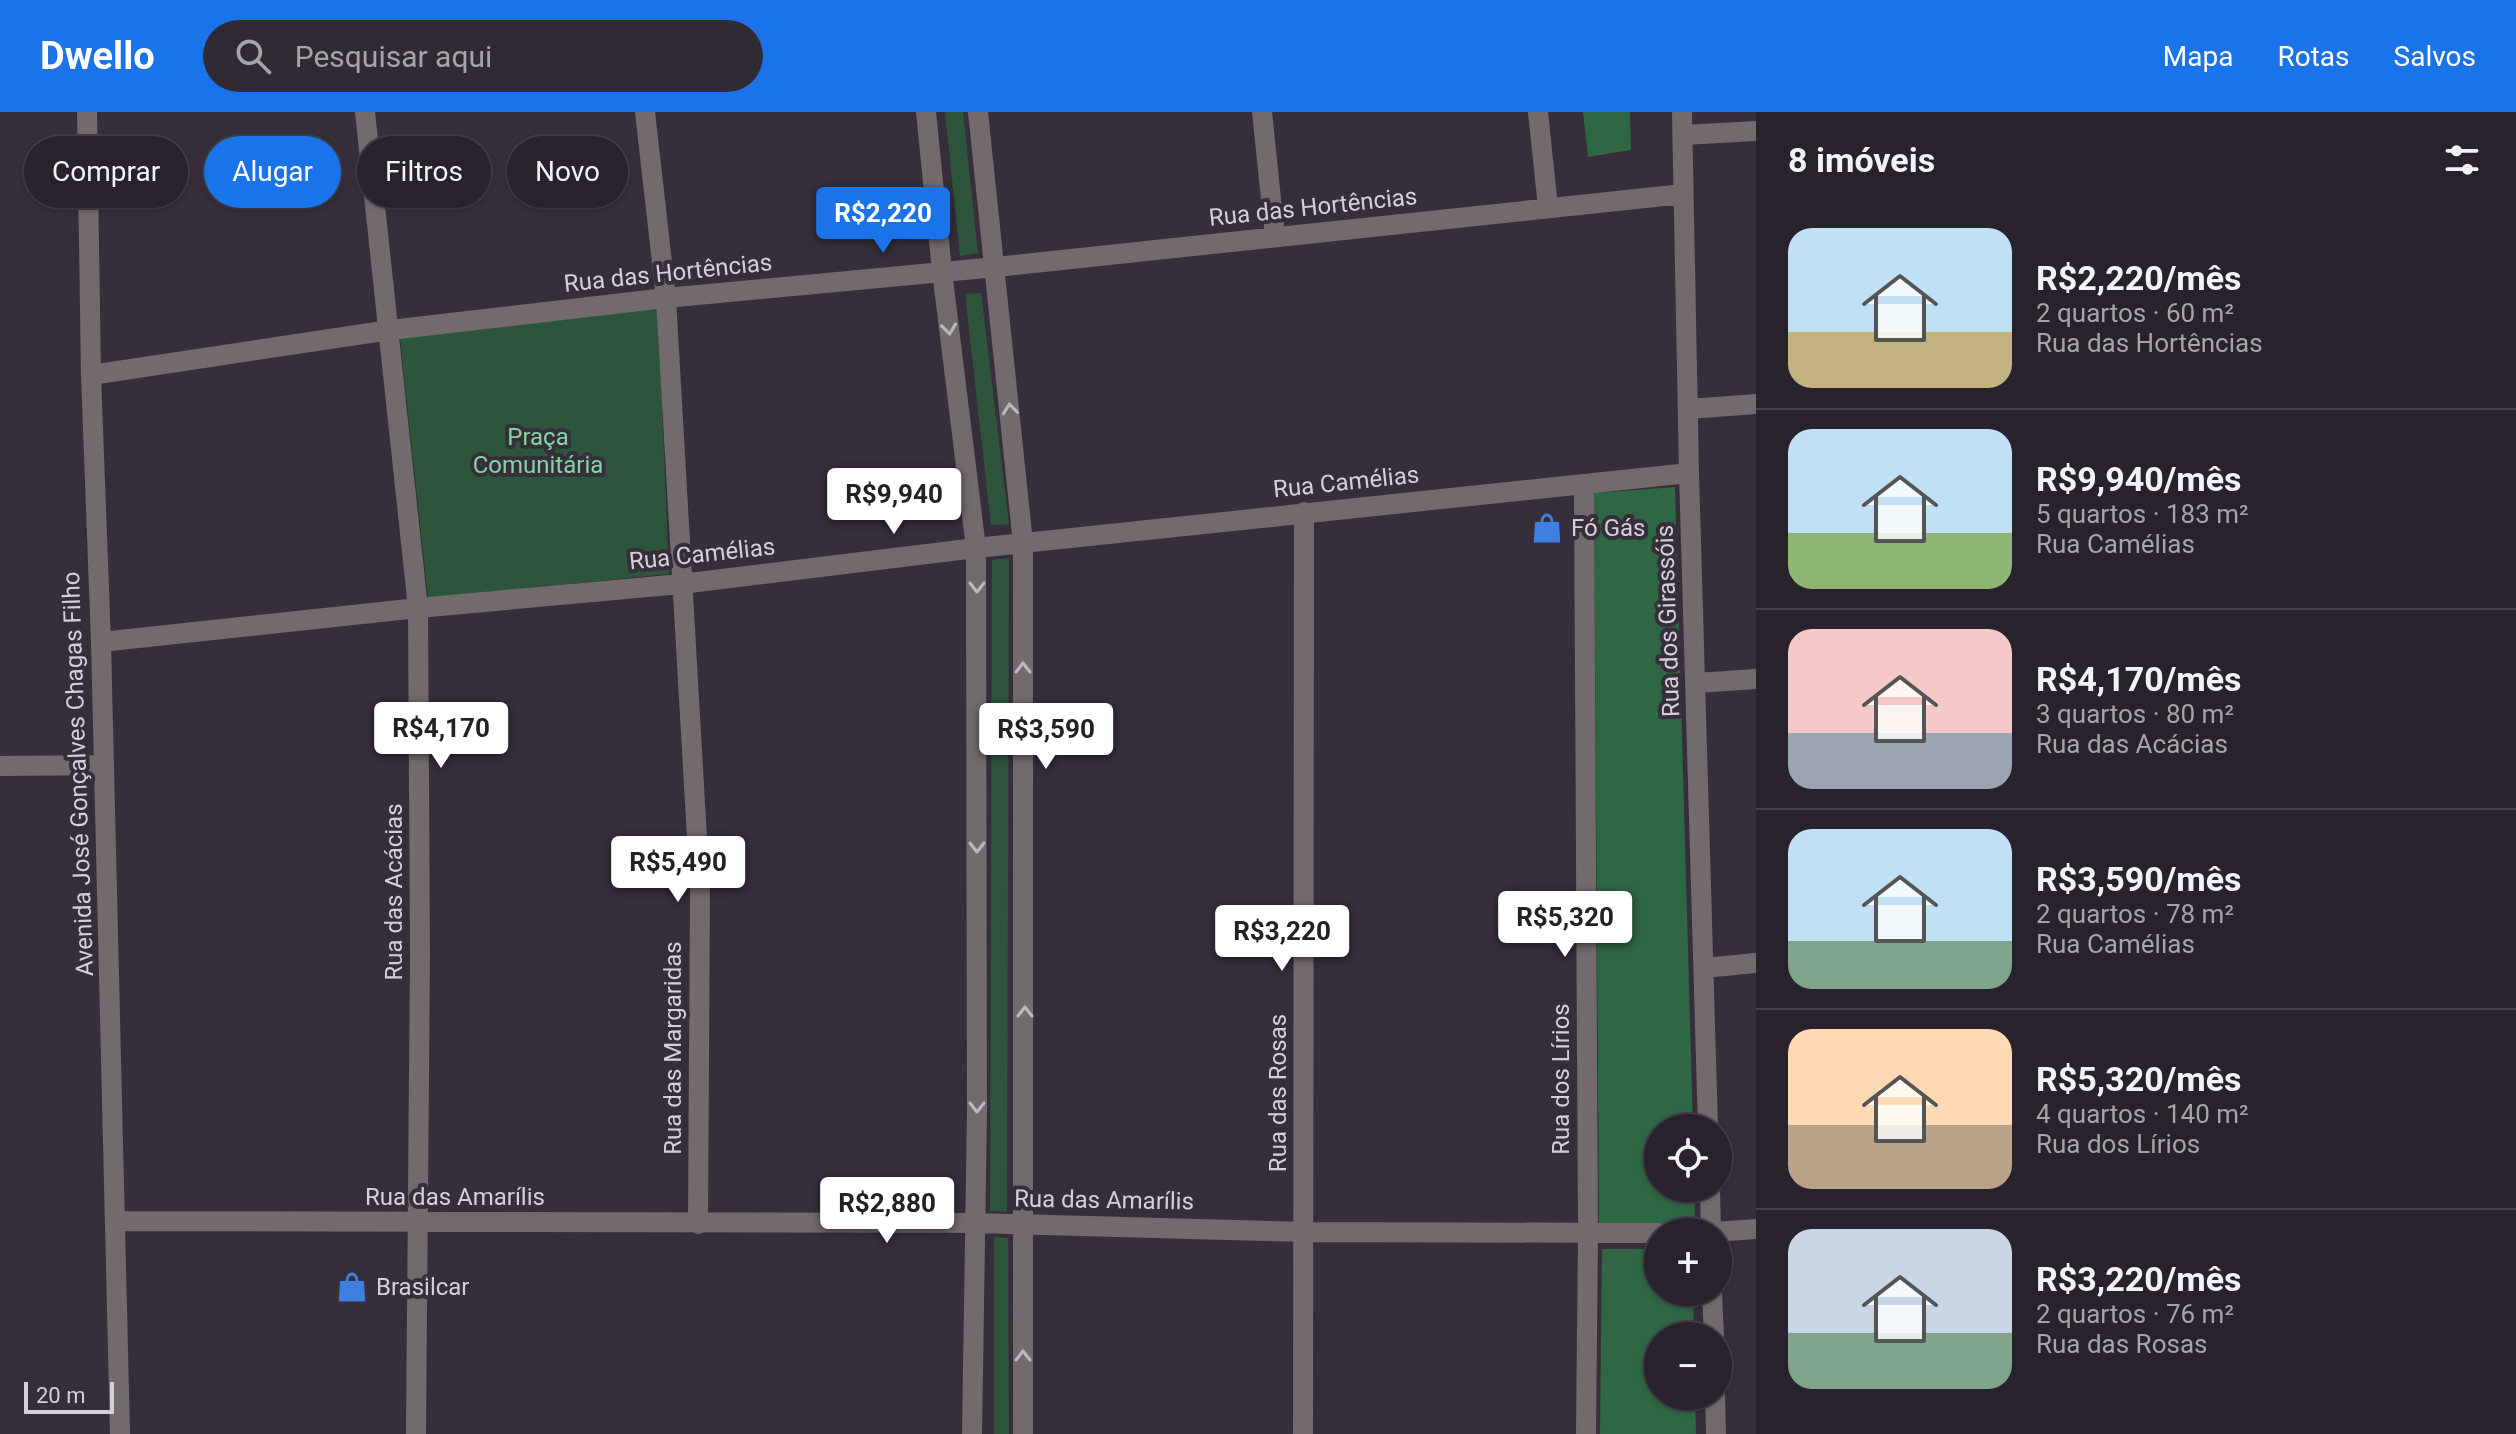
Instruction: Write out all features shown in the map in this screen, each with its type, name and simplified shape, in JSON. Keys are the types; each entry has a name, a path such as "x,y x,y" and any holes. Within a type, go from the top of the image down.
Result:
{"street":[{"name":"Avenida José Gonçalves Chagas Filho","path":"87,112 91,375 101,642 120,1434"},
{"name":"Rua das Acácias","path":"365,112 418,608 420,939 416,1434"},
{"name":"Rua das Margaridas","path":"645,112 666,298 700,890 698,1224"},
{"path":"926,112 976,548 972,1434"},
{"path":"978,112 1023,543 1023,1434"},
{"path":"1262,112 1275,237"},
{"path":"1538,112 1548,207"},
{"name":"Rua dos Girassóis","path":"1682,112 1708,1114"},
{"path":"1683,135 1756,131"},
{"name":"Rua das Hortências","path":"91,375 390,330 666,298 996,267 1683,194"},
{"path":"1689,409 1756,404"},
{"name":"Rua Camélias","path":"101,642 681,584 976,548 1689,473"},
{"name":"Rua dos Lírios","path":"1584,484 1588,1235 1586,1434"},
{"name":"Rua das Rosas","path":"1303,1434 1304,512"},
{"path":"1696,683 1756,679"},
{"path":"0,766 104,765"},
{"path":"1704,968 1756,963"},
{"name":"Rua das Amarílis","path":"116,1221 975,1223 1304,1232 1644,1233"},
{"path":"1732,1231 1756,1229"},
{"path":"1715,1410 1716,1434"}],"green space":[{"path":"945,112 963,112 978,253 960,256"},
{"path":"1583,112 1630,112 1631,150 1588,157"},
{"path":"981,293 1009,524 991,525 965,294"},
{"name":"Praça Comunitária","path":"658,309 669,574 428,598 400,338"},
{"path":"1675,487 1693,1114 1644,1114 1644,1202 1694,1202 1695,1218 1644,1218 1644,1226 1599,1227 1594,493"},
{"path":"1009,558 1007,1212 990,1211 992,560"},
{"path":"994,1237 1008,1238 1009,1434 994,1434"},
{"path":"1602,1249 1644,1249 1644,1306 1693,1306 1694,1322 1644,1322 1644,1410 1695,1410 1696,1434 1600,1434"}],"place":[{"name":"Fó Gás","path":"1547,528"},
{"name":"Brasilcar","path":"352,1287"}]}
